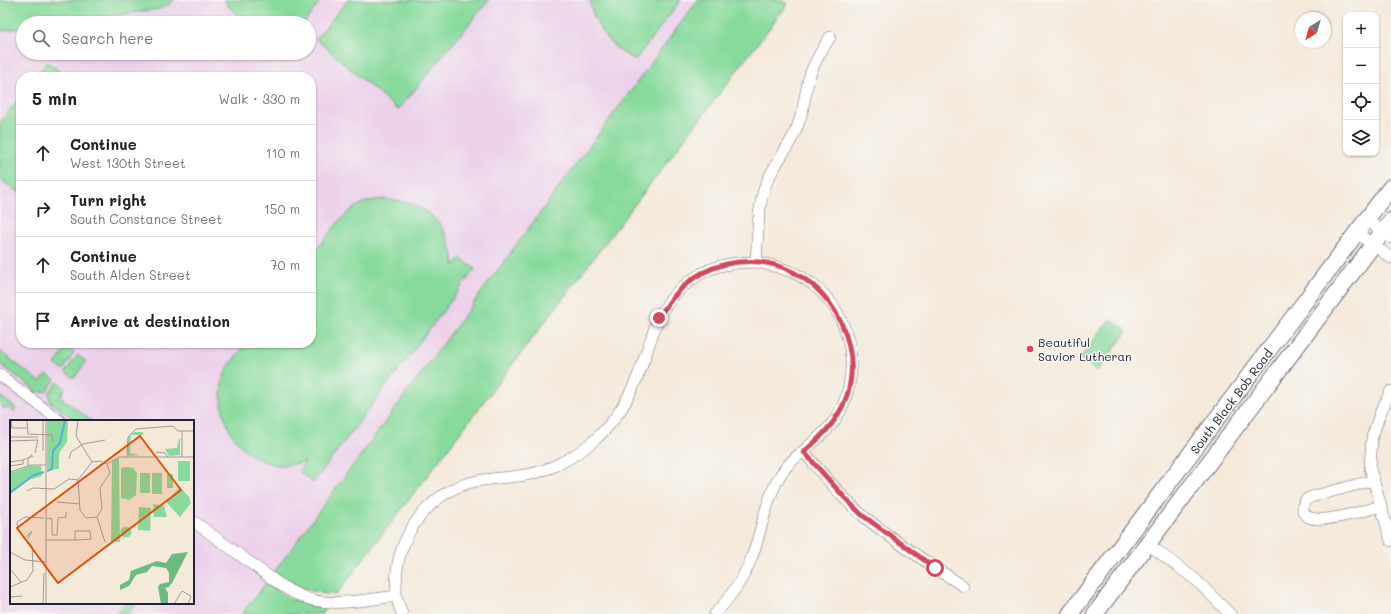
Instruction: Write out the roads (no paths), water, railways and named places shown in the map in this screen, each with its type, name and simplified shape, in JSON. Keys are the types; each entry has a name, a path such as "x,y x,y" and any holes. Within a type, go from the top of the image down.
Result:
{"main road":[{"name":"South Black Bob Road","path":"1070,614 1391,187"},
{"name":"South Black Bob Road","path":"1095,614 1373,245 1388,230"}],"street":[{"path":"756,262 760,210 766,183 796,133 800,122 809,77 819,54 830,37"},
{"path":"1367,220 1388,230"},
{"path":"1357,233 1391,258"},
{"path":"402,614 396,596 398,562 409,533 427,508 440,497 456,488 472,482 528,474 562,462 581,450 615,418 625,402 635,384 659,318 666,305 677,292 702,273 719,266 756,262 774,265 792,272 813,284 832,305 840,318 848,341 851,354 851,371 848,390 840,411 828,428 804,452 788,465 778,479 769,496 749,565 738,586 715,614"},
{"path":"0,375 59,420"},
{"path":"1391,391 1381,411 1372,437 1370,468 1391,541"},
{"path":"804,452 862,515 935,568 963,586"},
{"path":"1374,480 1311,497 1303,504 1303,512 1307,517 1319,520 1330,519 1381,506"},
{"path":"194,522 270,577 294,593 309,599 325,602 344,602 396,596"},
{"path":"1148,544 1196,580 1230,614"}],"place":[{"name":"Beautiful Savior Lutheran","path":"1030,349"}]}
